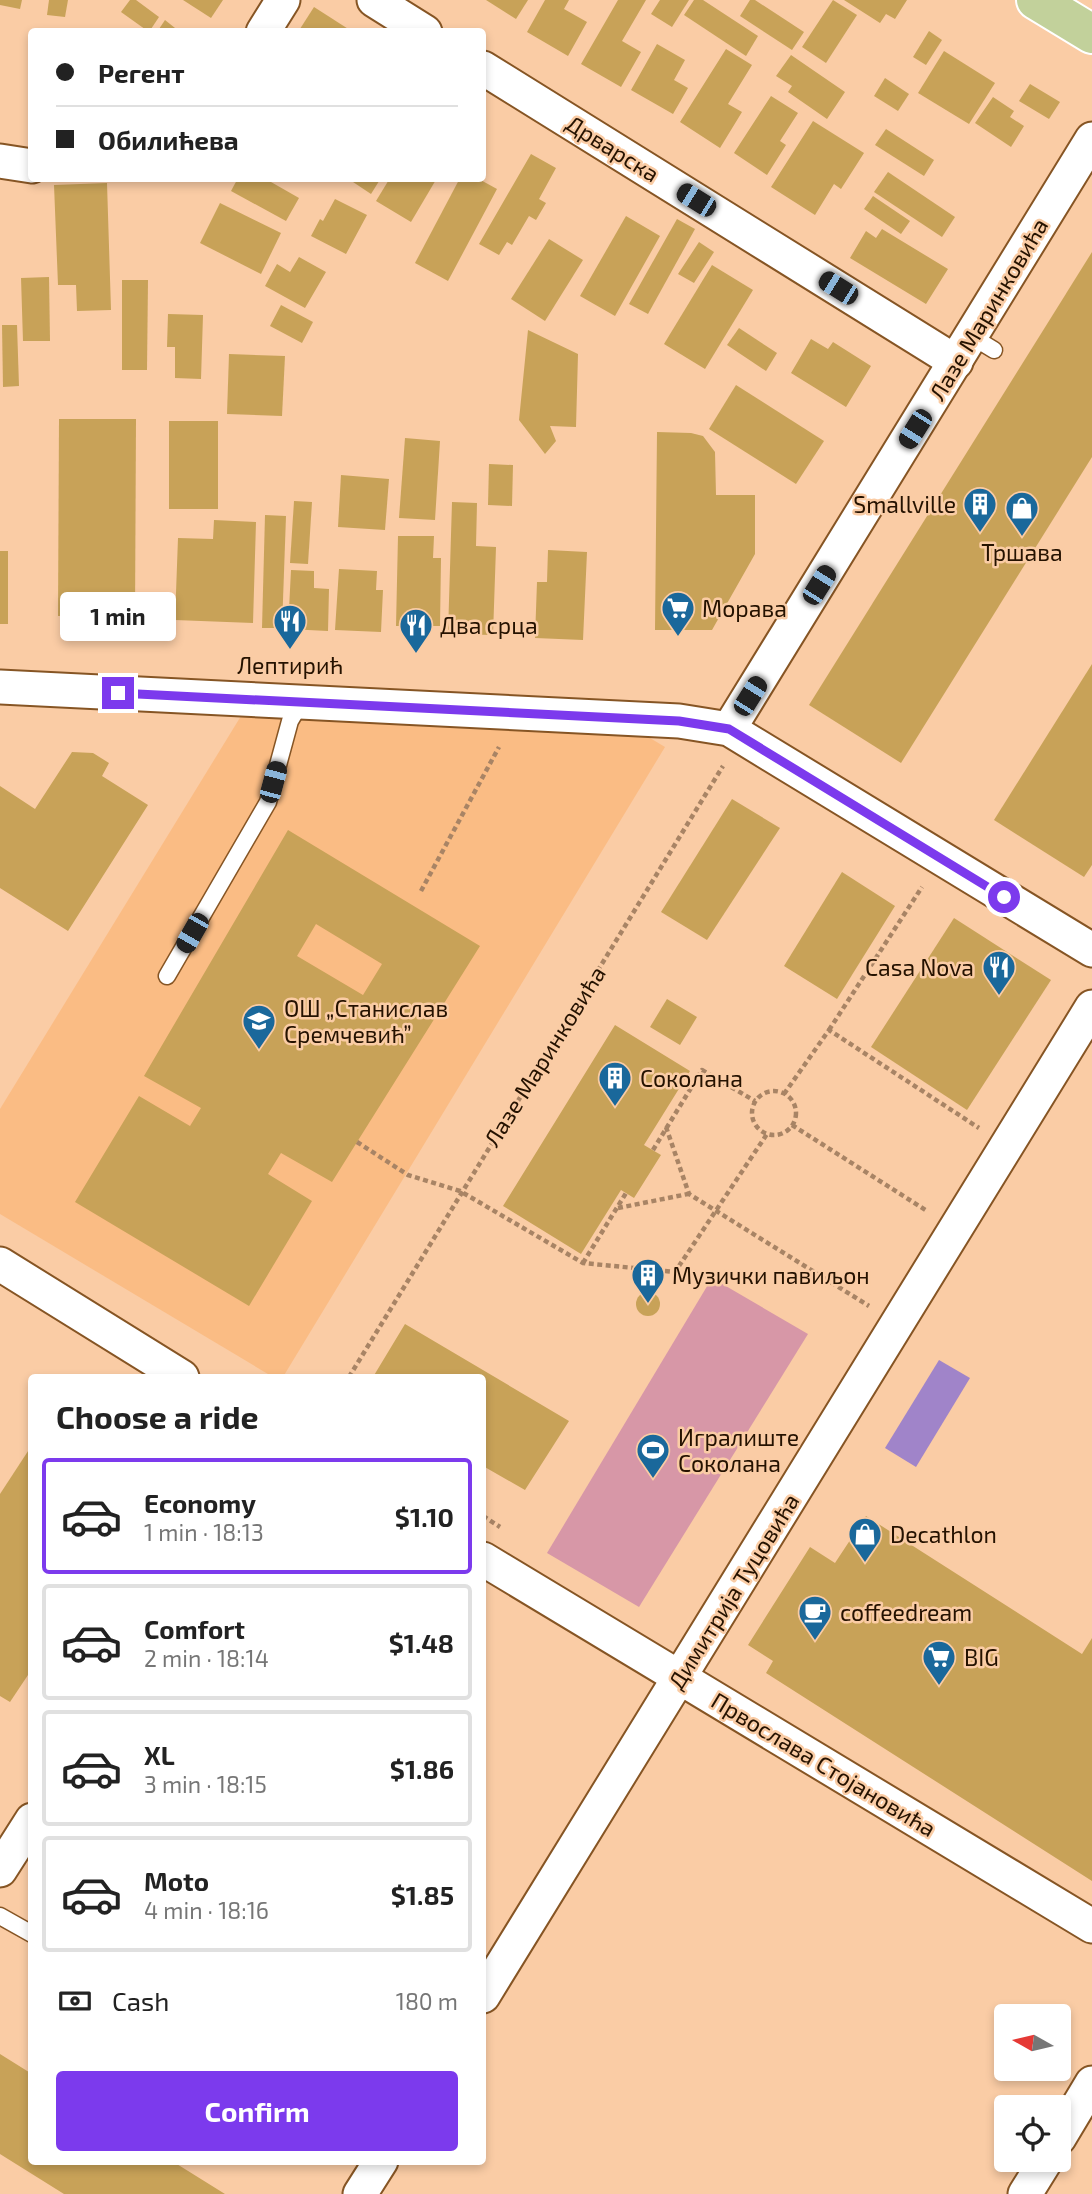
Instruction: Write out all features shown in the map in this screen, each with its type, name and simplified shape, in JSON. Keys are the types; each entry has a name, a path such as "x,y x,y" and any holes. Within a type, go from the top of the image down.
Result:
{"main road":[{"path":"1036,0 1092,34"}],"street":[{"path":"266,28 283,0"},
{"path":"374,0 419,28"},
{"name":"Дрварска","path":"486,70 974,349"},
{"name":"Лазе Маринковића","path":"735,733 974,349 1092,139"},
{"path":"0,161 28,165"},
{"path":"0,687 679,721 735,733 1092,950"},
{"name":"Димитрија Туцовића","path":"486,1991 1092,1007"},
{"path":"0,1264 177,1374"},
{"name":"Првослава Стојановића","path":"486,1561 1092,1926"},
{"path":"0,1870 28,1828"},
{"path":"1071,2118 1092,2083"},
{"path":"360,2194 378,2165"},
{"path":"1025,2194 1039,2172"}],"lane":[{"path":"167,976 268,802 290,721 302,701"},
{"path":"0,1916 28,1932"}],"path":[{"path":"421,891 518,712"},
{"name":"Лазе Маринковића","path":"351,1374 735,733"},
{"path":"783,1094 829,1030 940,858"},
{"path":"829,1030 979,1128"},
{"path":"653,1150 702,1070 755,1101"},
{"path":"765,1093 783,1094 794,1104 795,1118 792,1125 781,1134 767,1134 753,1121 751,1112 755,1101 765,1093"},
{"path":"792,1125 929,1212"},
{"path":"666,1127 689,1194 898,1322"},
{"path":"357,1142 408,1174 460,1191 583,1263 675,1272 767,1134"},
{"path":"583,1263 626,1193"},
{"path":"617,1208 689,1194"}],"shaded area":[{"name":"ОШ „Станислав Сремчевић”","path":"241,716 645,735 665,747 285,1374 268,1374 0,1214 0,1109"},
{"name":"Игралиште Соколана","path":"712,1278 808,1334 639,1607 547,1553"},
{"path":"939,1360 970,1378 916,1467 885,1448"}],"building":[{"path":"0,0 22,0 20,9 0,5"},
{"path":"49,0 68,0 65,17 47,15"},
{"path":"130,0 136,0 159,17 152,28 143,28 121,12"},
{"path":"183,0 223,0 211,18"},
{"path":"486,0 528,0 516,19"},
{"path":"545,0 569,0 564,9 587,22 568,56 527,32"},
{"path":"618,0 646,0 622,41 641,52 621,87 581,64"},
{"path":"660,0 689,0 672,27 651,14"},
{"path":"694,0 703,0 758,36 746,56 684,15"},
{"path":"750,0 755,0 804,32 792,50 740,16"},
{"path":"833,0 857,15 826,63 802,47"},
{"path":"844,0 907,0 895,19 886,14 880,23"},
{"path":"314,7 347,28 301,28"},
{"path":"165,20 175,28 160,28"},
{"path":"929,31 942,40 926,65 913,57"},
{"path":"657,44 685,60 674,80 688,88 673,114 631,90"},
{"path":"726,49 752,65 728,104 742,112 720,148 680,122"},
{"path":"944,51 995,83 969,124 918,93"},
{"path":"791,55 845,92 827,119 788,92 792,86 776,76"},
{"path":"885,78 909,94 898,111 874,96"},
{"path":"1030,84 1060,102 1049,119 1019,101"},
{"path":"771,96 798,113 780,141 786,145 767,175 734,153"},
{"path":"993,97 1014,111 1010,117 1024,126 1011,147 975,123"},
{"path":"813,121 864,153 841,189 834,184 815,215 771,187"},
{"path":"886,129 934,160 924,176 875,145"},
{"path":"531,154 556,168 539,199 546,203 536,220 529,216 512,245 507,242 499,255 479,244"},
{"path":"888,172 955,217 942,237 874,192"},
{"path":"236,182 271,182 299,198 286,221 231,191"},
{"path":"353,182 378,182 371,194"},
{"path":"388,182 435,182 411,222 376,201"},
{"path":"458,182 484,182 497,189 448,281 415,263"},
{"path":"107,183 111,310 77,311 76,285 58,285 54,185"},
{"path":"873,196 910,221 901,234 864,209"},
{"path":"335,199 367,215 346,254 311,236"},
{"path":"220,203 281,233 261,274 200,243"},
{"path":"626,216 660,236 615,316 580,296"},
{"path":"677,219 695,229 648,314 629,304"},
{"path":"882,229 948,269 926,304 850,258 866,231 876,238"},
{"path":"549,239 583,260 545,321 511,299"},
{"path":"699,242 714,252 694,283 678,274"},
{"name":"Smallville","path":"1092,252 1092,457 901,763 809,705"},
{"path":"299,257 326,272 305,308 265,286 277,264 290,272"},
{"path":"712,265 753,290 705,369 664,344"},
{"path":"49,277 50,341 23,341 21,278"},
{"path":"122,280 148,280 147,370 122,370"},
{"path":"281,305 313,322 302,343 270,326"},
{"path":"168,314 203,315 201,379 175,378 175,347 167,347"},
{"path":"2,325 17,325 19,386 3,387"},
{"path":"739,328 777,353 766,371 727,345"},
{"path":"528,330 578,354 576,427 550,426 556,441 545,454 519,420"},
{"path":"811,339 828,349 833,342 871,366 846,407 791,373"},
{"path":"229,354 285,356 282,416 227,414"},
{"path":"736,385 824,441 796,484 709,429"},
{"path":"59,419 136,419 135,616 58,616"},
{"path":"169,421 218,421 218,509 169,509"},
{"path":"657,432 703,436 715,452 716,495 755,495 755,554 712,630 655,630"},
{"path":"405,438 440,441 435,520 399,518"},
{"path":"489,464 513,465 512,506 488,505"},
{"path":"341,475 389,479 385,530 338,527"},
{"path":"294,501 312,502 308,564 290,563"},
{"path":"452,502 477,503 476,546 496,547 493,635 448,634"},
{"path":"265,515 286,516 282,628 262,628"},
{"path":"214,520 256,522 253,623 175,620 178,538 213,539"},
{"path":"398,536 434,536 433,558 441,558 440,626 396,626"},
{"path":"548,550 587,552 583,640 535,638 537,582 547,582"},
{"path":"0,551 8,551 8,624 0,624"},
{"path":"339,569 377,571 376,590 383,590 381,632 335,630"},
{"path":"291,570 314,571 314,588 329,589 328,631 288,629"},
{"path":"1092,664 1092,865 1084,877 994,820"},
{"path":"72,752 93,753 109,763 102,776 148,805 68,931 0,888 0,786 35,809"},
{"path":"732,799 780,828 707,940 661,912"},
{"path":"288,830 480,946 332,1182 281,1153 268,1174 312,1201 249,1306 75,1202 139,1096 190,1126 201,1108 144,1076","holes":["316,924 382,964 363,995 297,956"]},
{"path":"842,872 895,906 837,999 784,966"},
{"path":"954,918 1051,980 967,1110 871,1047"},
{"path":"667,999 697,1017 680,1045 650,1027"},
{"name":"Соколана","path":"615,1025 690,1071 644,1145 661,1155 634,1198 621,1190 581,1254 503,1206"},
{"name":"Музички павиљон","path":"648,1292 659,1299 660,1304 653,1315 648,1316 637,1309 636,1304 643,1293"},
{"path":"405,1324 569,1421 525,1490 486,1468 486,1374 375,1374"},
{"path":"28,1451 28,1675 10,1702 0,1696 0,1494"},
{"name":"BIG","path":"866,1516 1082,1654 1092,1638 1092,1881 766,1673 773,1661 748,1645 810,1547 835,1563"},
{"path":"0,2054 28,2072 28,2165 178,2165 225,2194 64,2194 0,2154"}],"place":[{"name":"Smallville","path":"980,534"},
{"name":"Тршава","path":"1022,538"},
{"name":"Морава","path":"678,638"},
{"name":"Лептирић","path":"290,651"},
{"name":"Два срца","path":"416,655"},
{"name":"Casa Nova","path":"999,997"},
{"name":"ОШ „Станислав Сремчевић”","path":"259,1051"},
{"name":"Соколана","path":"615,1108"},
{"name":"Музички павиљон","path":"648,1305"},
{"name":"Игралиште Соколана","path":"653,1480"},
{"name":"Decathlon","path":"865,1564"},
{"name":"coffeedream","path":"815,1642"},
{"name":"BIG","path":"939,1687"}],"route":[{"path":"118,693 679,721 729,729 1004,897"}]}
